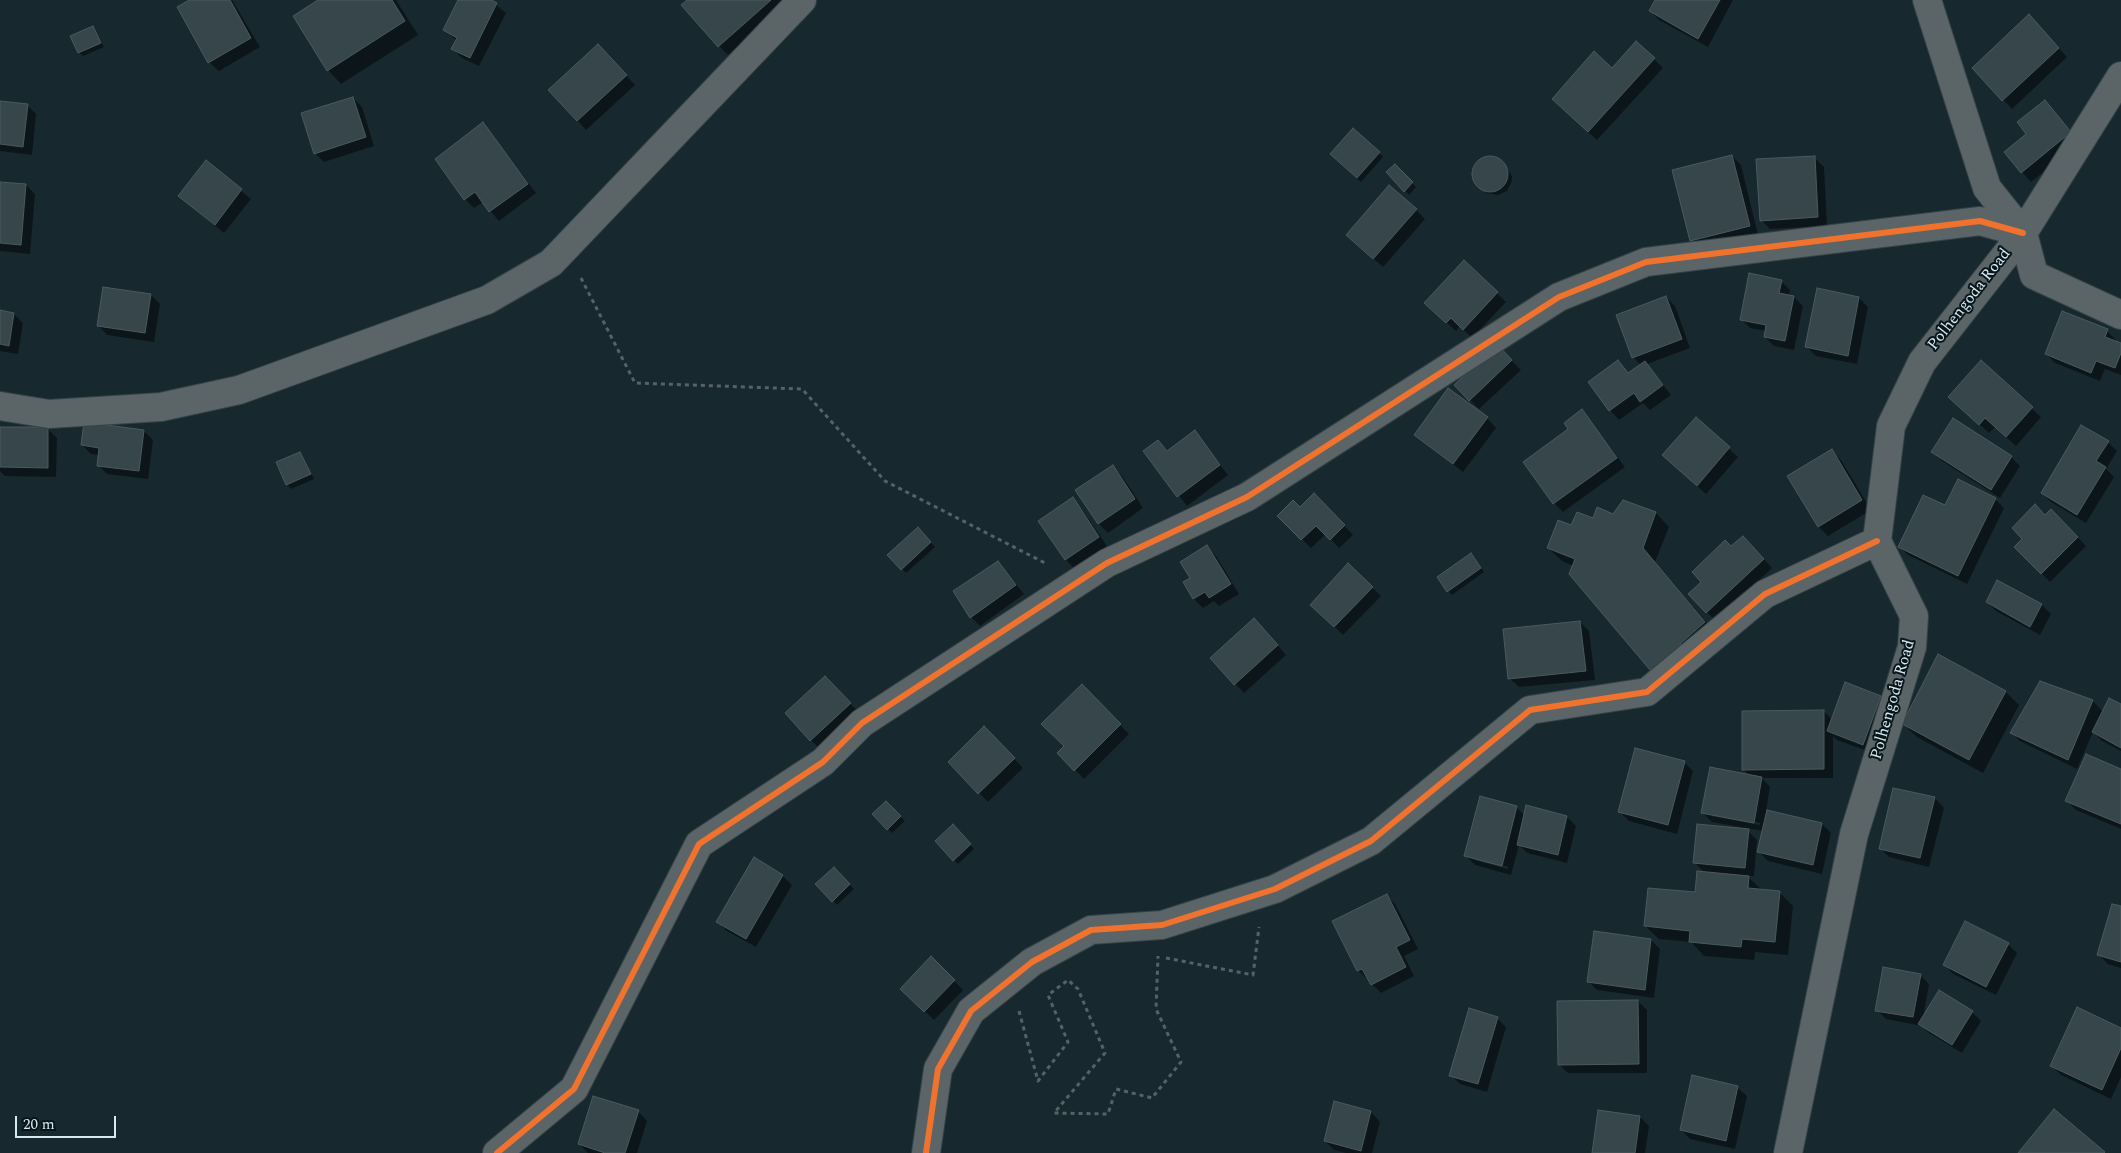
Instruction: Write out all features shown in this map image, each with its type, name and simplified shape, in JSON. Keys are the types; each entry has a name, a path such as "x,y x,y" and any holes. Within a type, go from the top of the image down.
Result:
{"street":[{"path":"0,406 49,414 152,408 239,390 487,300 552,263 802,0"},
{"path":"1927,0 1987,188 2023,233 2034,275 2121,315"},
{"name":"Polhengoda Road","path":"1788,1153 1854,834 1912,647 1914,616 1877,541 1891,426 1922,362 2023,233 2121,76"},
{"path":"497,1153 574,1089 699,844 823,762 862,723 1107,564 1247,497 1559,297 1646,262 1980,221 2023,233"},
{"path":"926,1153 938,1069 971,1011 1032,962 1091,930 1162,925 1275,889 1370,841 1530,710 1647,692 1765,594 1877,541"}],"path":[{"path":"565,249 635,383 802,389 885,481 1081,581"},
{"path":"1010,980 1038,1081 1068,1042 1048,995 1068,980 1078,989 1105,1053 1054,1113 1108,1114 1116,1089 1152,1098 1181,1062 1156,1009 1158,956 1253,974 1259,922 1224,905"}],"building":[{"path":"189,0 230,0 251,38 208,63 177,7"},
{"path":"318,0 392,0 405,21 327,71 293,16"},
{"path":"458,0 492,0 497,3 470,58 451,49 457,38 443,30"},
{"path":"687,0 771,0 718,47 681,5"},
{"path":"1655,0 1720,0 1698,39 1649,11"},
{"path":"2029,14 2059,48 2002,101 1972,68"},
{"path":"93,26 101,43 78,53 70,36"},
{"path":"1636,41 1655,58 1588,132 1552,99 1594,51 1612,68"},
{"path":"598,44 627,75 577,121 548,90"},
{"path":"353,97 366,137 314,154 301,113"},
{"path":"2045,100 2071,132 2021,173 2004,152 2026,134 2017,122"},
{"path":"0,101 28,104 23,147 0,144"},
{"path":"483,122 528,184 489,212 475,192 464,200 435,159"},
{"path":"1353,128 1380,152 1357,178 1330,154"},
{"path":"1732,155 1750,226 1690,241 1672,170"},
{"path":"1490,156 1497,157 1503,161 1507,167 1507,181 1503,187 1497,191 1490,192 1483,191 1477,187 1473,181 1472,174 1473,167 1477,161 1483,157"},
{"path":"1815,156 1818,217 1760,221 1756,159"},
{"path":"206,160 242,189 215,225 178,196"},
{"path":"1395,164 1413,182 1404,192 1386,172"},
{"path":"0,182 26,184 21,245 0,243"},
{"path":"1389,185 1417,209 1373,259 1346,235"},
{"path":"1464,260 1498,292 1463,330 1451,318 1446,323 1424,303"},
{"path":"1749,273 1782,280 1779,293 1794,296 1785,341 1764,337 1766,325 1740,320"},
{"path":"103,287 151,294 145,333 97,326"},
{"path":"1817,288 1859,297 1848,356 1805,347"},
{"path":"1666,296 1682,339 1632,358 1616,315"},
{"path":"0,310 14,313 9,346 0,344"},
{"path":"2062,311 2108,329 2105,337 2121,343 2121,353 2115,368 2096,361 2091,373 2045,354"},
{"path":"1497,344 1512,360 1469,401 1454,385"},
{"path":"1618,360 1628,373 1645,361 1663,385 1640,402 1634,393 1609,411 1588,382"},
{"path":"1981,360 2033,407 2006,437 1985,418 1979,425 1948,397"},
{"path":"1448,388 1488,417 1453,464 1414,435"},
{"path":"1582,409 1617,458 1553,504 1523,462 1568,429 1564,423"},
{"path":"1696,417 1730,447 1697,486 1662,455"},
{"path":"1953,418 2012,456 1991,490 1931,452"},
{"path":"84,422 144,430 139,471 97,466 99,448 81,445"},
{"path":"2081,425 2109,441 2096,461 2106,467 2077,515 2041,493"},
{"path":"0,427 48,427 48,468 0,467"},
{"path":"1195,430 1220,465 1177,497 1143,451 1158,440 1167,451"},
{"path":"1832,449 1862,500 1818,527 1787,476"},
{"path":"300,452 311,474 286,485 276,462"},
{"path":"1113,465 1135,499 1098,524 1075,490"},
{"path":"1958,479 1996,498 1958,576 1898,547 1923,495 1945,505"},
{"path":"1314,493 1345,525 1330,540 1316,526 1301,540 1277,516 1293,500 1300,507"},
{"path":"1073,497 1099,537 1065,560 1038,521"},
{"path":"1623,500 1656,512 1643,548 1705,622 1680,644 1686,651 1656,677 1569,574 1575,559 1547,548 1558,520 1571,525 1577,512 1593,518 1597,507 1613,514"},
{"path":"2035,504 2045,515 2051,509 2078,537 2041,574 2014,547 2022,539 2012,528"},
{"path":"918,527 931,542 901,570 887,555"},
{"path":"1743,536 1764,559 1706,613 1688,594 1701,582 1692,572 1725,540 1731,546"},
{"path":"1207,545 1231,584 1209,598 1205,592 1193,599 1183,582 1190,578 1180,562"},
{"path":"1471,553 1481,568 1447,592 1437,577"},
{"path":"998,561 1016,585 970,618 953,591"},
{"path":"1348,563 1373,587 1334,627 1310,605"},
{"path":"1997,580 2042,604 2030,627 1986,602"},
{"path":"1254,618 1278,645 1234,685 1210,658"},
{"path":"1580,621 1586,671 1508,679 1503,629"},
{"path":"1938,654 2006,691 1969,760 1902,724"},
{"path":"825,676 851,703 810,741 785,713"},
{"path":"2040,681 2093,700 2068,760 2010,733"},
{"path":"1845,682 1881,696 1863,745 1827,731"},
{"path":"1082,684 1121,724 1074,771 1057,753 1064,746 1041,724"},
{"path":"2109,698 2121,704 2121,748 2092,732"},
{"path":"1824,710 1824,769 1742,770 1742,711"},
{"path":"984,726 1015,758 978,794 948,762"},
{"path":"1635,748 1685,761 1668,825 1618,812"},
{"path":"2086,754 2121,769 2121,824 2065,801"},
{"path":"1710,767 1762,777 1754,823 1701,813"},
{"path":"1893,788 1935,797 1920,858 1879,849"},
{"path":"1480,796 1517,806 1502,866 1464,856"},
{"path":"886,801 901,816 887,830 872,814"},
{"path":"1526,805 1567,816 1558,855 1517,845"},
{"path":"1767,810 1822,823 1813,865 1757,852"},
{"path":"953,824 971,844 953,861 935,841"},
{"path":"1697,824 1749,829 1745,868 1693,863"},
{"path":"754,857 783,875 746,939 716,922"},
{"path":"834,867 850,884 832,902 815,884"},
{"path":"1697,871 1749,876 1748,888 1780,891 1775,942 1742,939 1741,947 1689,942 1690,931 1644,926 1648,888 1695,892"},
{"path":"1387,894 1410,940 1396,947 1406,967 1371,985 1362,969 1357,971 1332,921"},
{"path":"2112,904 2121,906 2121,962 2097,955"},
{"path":"1965,921 2009,943 1986,987 1943,965"},
{"path":"1594,931 1651,939 1645,990 1587,982"},
{"path":"931,956 955,980 924,1012 900,989"},
{"path":"1883,967 1921,974 1913,1017 1875,1011"},
{"path":"1939,990 1973,1011 1952,1045 1918,1024"},
{"path":"1638,1000 1639,1064 1558,1065 1557,1001"},
{"path":"2077,1007 2121,1028 2121,1048 2102,1090 2050,1066"},
{"path":"1469,1008 1498,1017 1478,1084 1449,1076"},
{"path":"1692,1075 1738,1086 1726,1141 1680,1130"},
{"path":"593,1096 639,1110 625,1153 605,1153 578,1144"},
{"path":"1334,1101 1371,1111 1361,1151 1324,1141"},
{"path":"2054,1109 2105,1152 2018,1153"},
{"path":"1598,1110 1640,1116 1635,1153 1592,1153"}],"cycle path":[{"path":"497,1153 574,1089 699,844 823,762 862,723 1107,563 1247,497 1559,297 1646,262 1980,221 2023,233"},
{"path":"926,1153 938,1069 971,1011 1032,962 1091,930 1162,925 1275,889 1371,841 1530,710 1647,692 1765,594 1877,541"}]}
